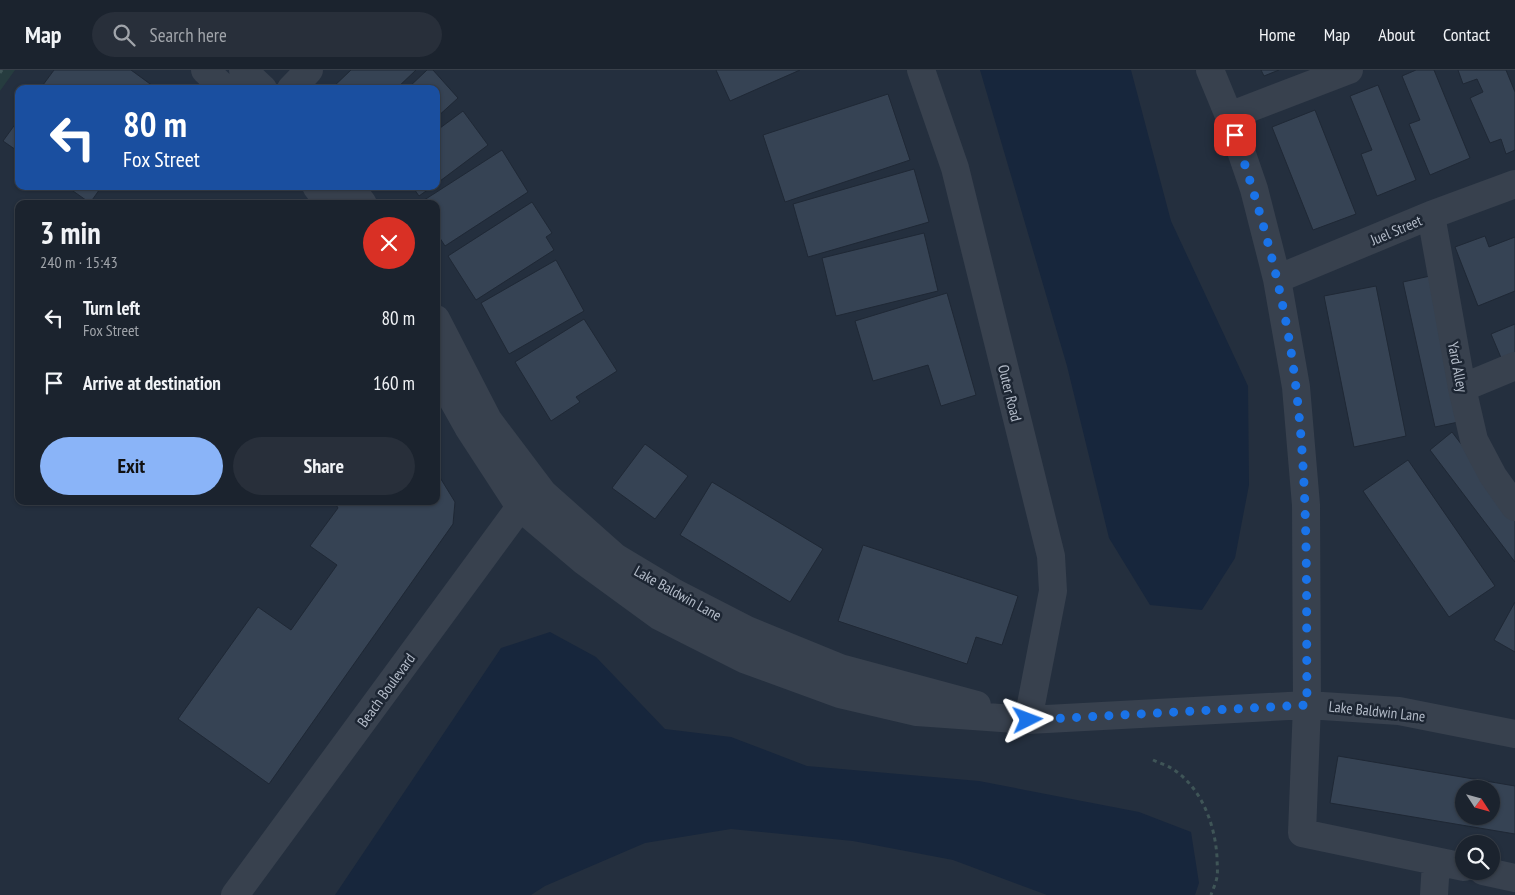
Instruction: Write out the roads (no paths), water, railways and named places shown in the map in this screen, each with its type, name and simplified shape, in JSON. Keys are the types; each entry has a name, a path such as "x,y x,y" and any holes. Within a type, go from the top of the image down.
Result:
{"street":[{"path":"205,70 221,85"},
{"path":"243,70 259,85"},
{"path":"295,85 309,70"},
{"name":"Outer Road","path":"921,70 954,168 1051,556 1053,590 1028,720"},
{"path":"1210,70 1229,116 1254,189 1277,279 1296,387 1306,505 1307,705 1302,833 1455,865"},
{"path":"1229,116 1348,70"},
{"name":"Juel Street","path":"1277,279 1431,215 1515,184"},
{"name":"Yard Alley","path":"1431,215 1462,388 1474,440 1493,476 1515,507"},
{"name":"Lake Baldwin Lane","path":"440,327 488,420 543,493 615,557 675,593 746,630 840,668 1028,720"},
{"path":"1462,388 1515,366"},
{"name":"Lake Baldwin Lane","path":"440,377 468,427 520,507 585,562 659,616 744,659 840,694 917,712 1028,720 1307,705 1399,711 1515,734"},
{"name":"Beach Boulevard","path":"235,895 520,507 543,493"},
{"path":"1434,895 1436,862"},
{"path":"1500,875 1514,879"}],"water":[{"path":"980,70 1131,70 1171,221 1248,386 1249,485 1235,558 1202,610 1150,605 1109,538 1067,366"},
{"path":"550,632 596,657 665,729 731,737 807,766 979,781 1139,812 1191,832 1199,883 1195,895 1047,895 953,860 853,841 731,829 645,843 545,886 531,895 335,895 501,648"}]}
